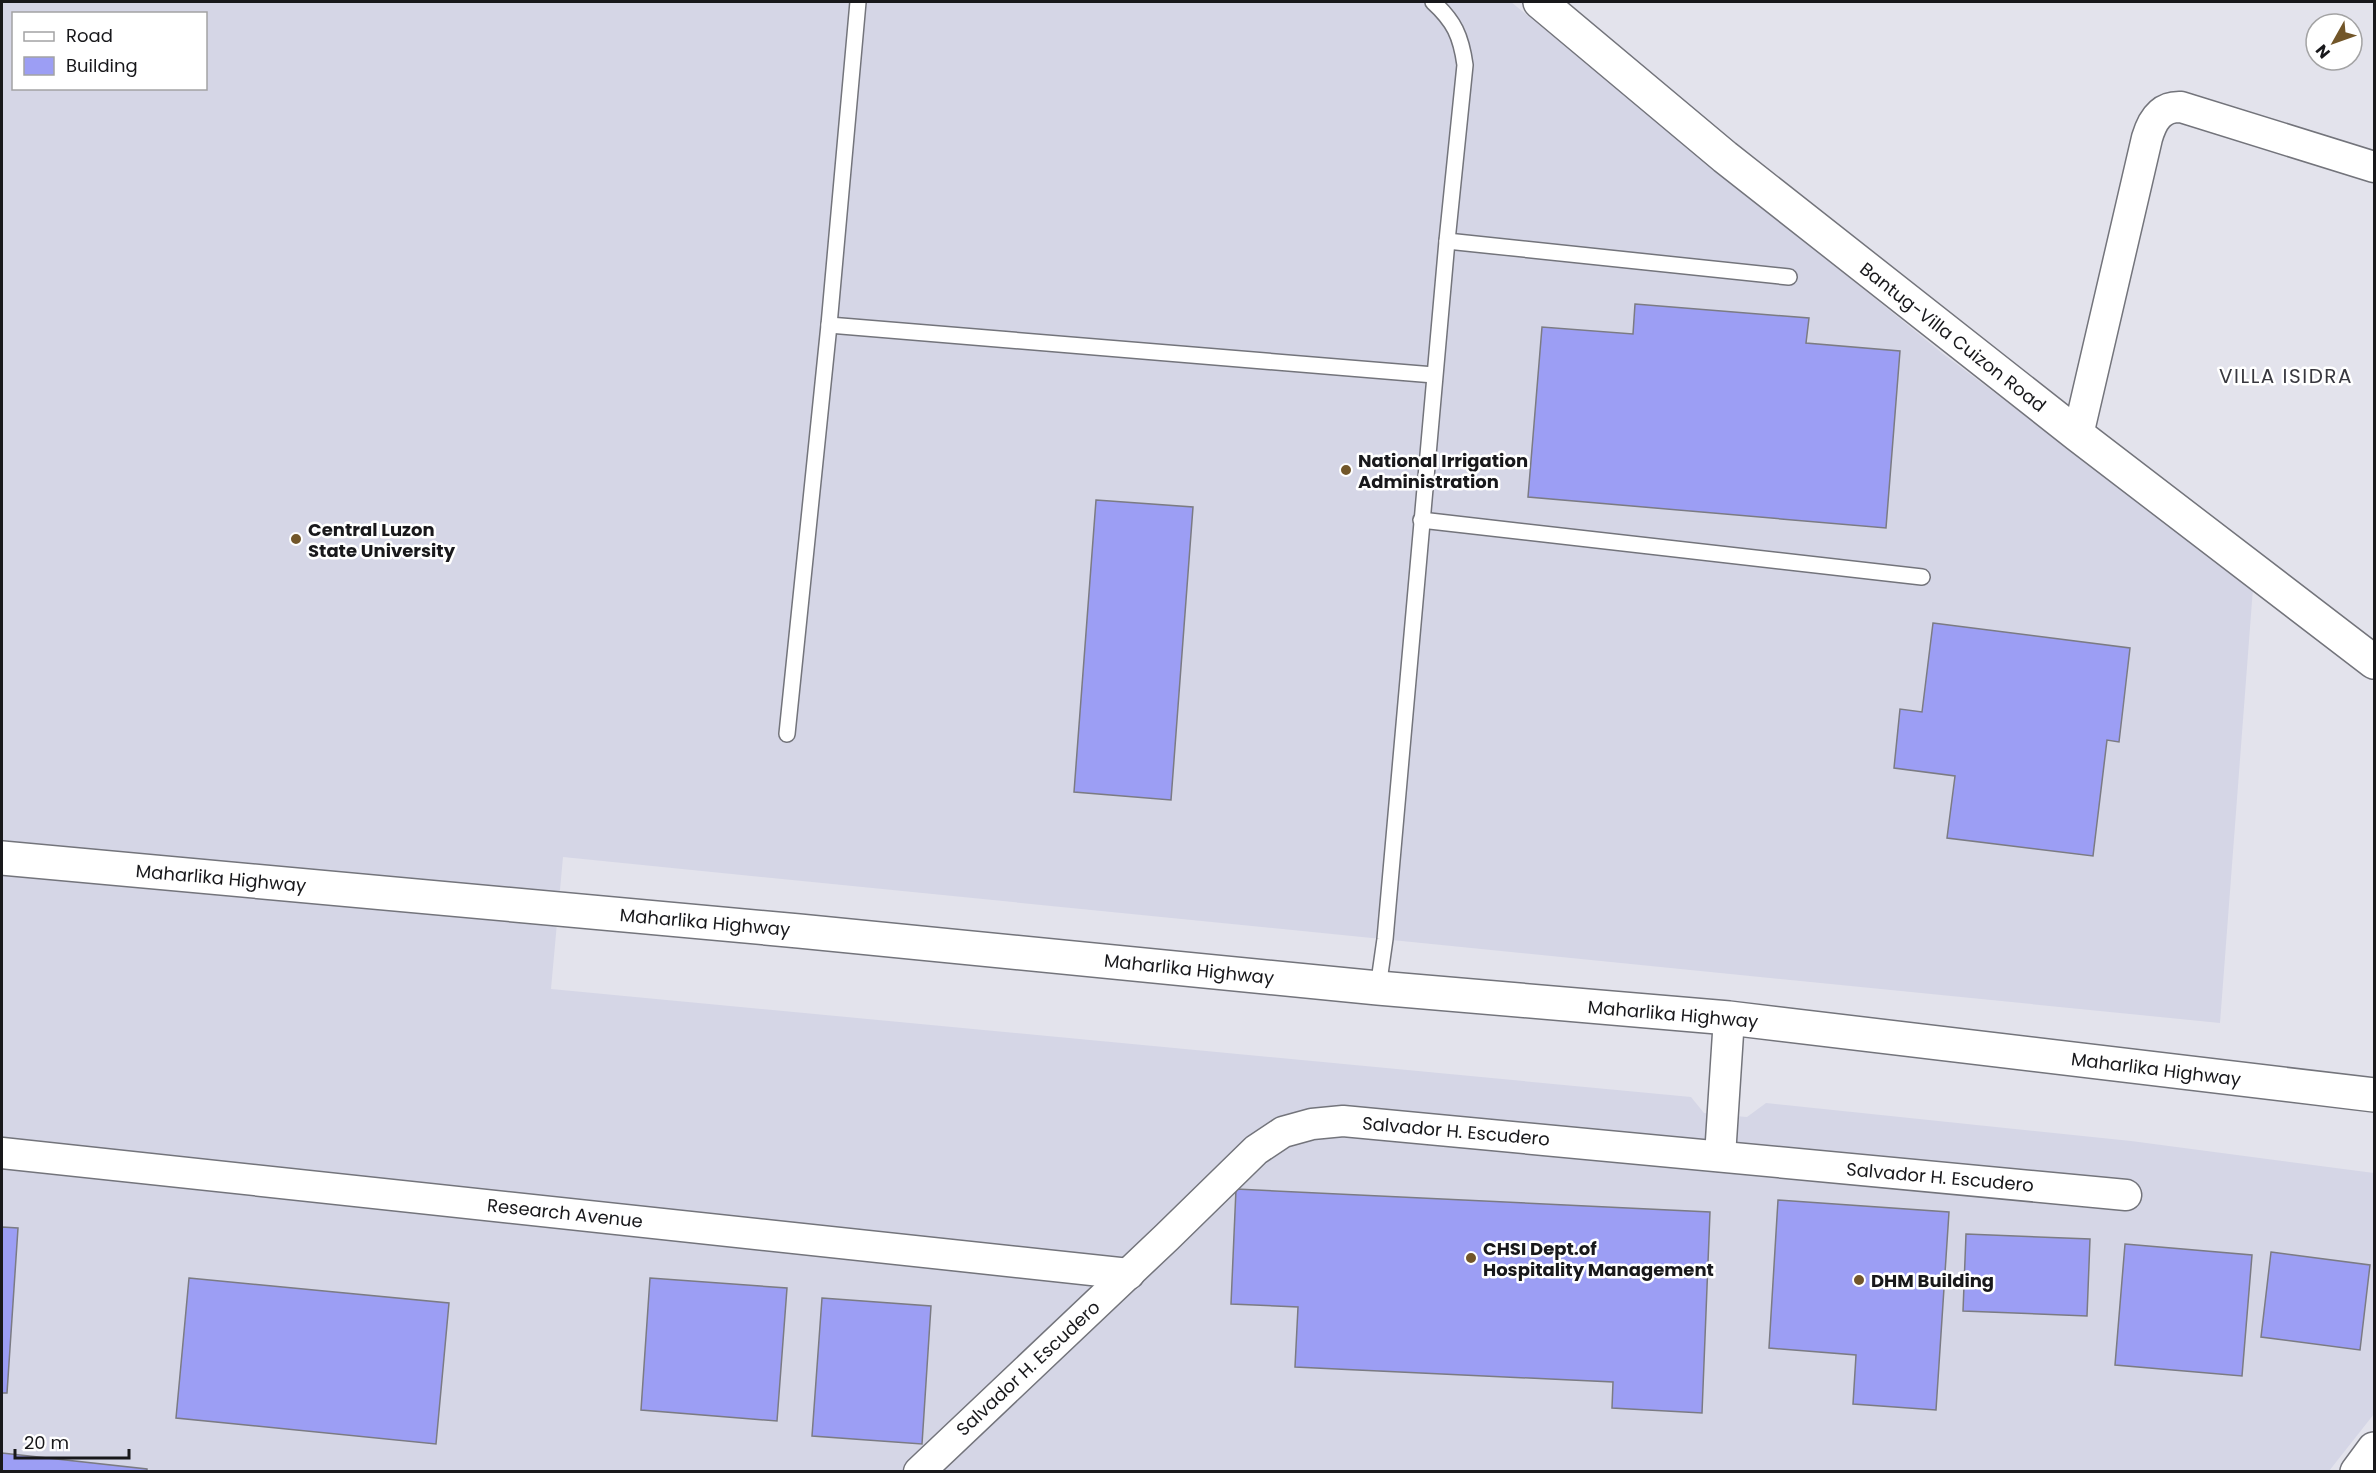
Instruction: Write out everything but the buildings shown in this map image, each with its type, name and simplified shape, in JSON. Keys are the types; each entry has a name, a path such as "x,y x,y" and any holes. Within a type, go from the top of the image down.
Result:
{"main road":[{"name":"Bantug-Villa Cuizon Road","path":"1540,2 1725,157 2078,435 2374,662"},
{"name":"Maharlika Highway","path":"2,858 799,931 1378,988 1729,1018 2374,1095"},
{"path":"2357,1472 2374,1449"}],"street":[{"path":"2078,435 2147,138 2155,118 2169,108 2181,106 2374,167"},
{"path":"1720,1156 1729,1018"},
{"name":"Salvador H. Escudero","path":"919,1472 1129,1274 1256,1150 1283,1132 1312,1124 1343,1121 2126,1195"},
{"name":"Research Avenue","path":"2,1153 1129,1274"}],"lane":[{"path":"787,734 829,325 858,2"},
{"path":"1378,988 1385,939 1434,375 1465,65 1462,41 1458,33 1443,11 1433,2"},
{"path":"1447,241 1789,277"},
{"path":"829,325 1434,375"},
{"path":"1421,520 1922,577"}],"shaded area":[{"path":"2,2 1511,2 1942,353 2253,588 2220,1023 563,857 551,989 1691,1097 1704,1113 1723,1115 1747,1117 1766,1103 2131,1141 2374,1173 2374,1414 2329,1471 2,1472"}],"place":[{"name":"National Irrigation Administration","path":"1346,470"},
{"name":"Central Luzon State University","path":"296,539"},
{"name":"CHSI Dept.of Hospitality Management","path":"1471,1258"},
{"name":"DHM Building","path":"1859,1280"}],"district":[{"name":"VILLA ISIDRA","path":"2286,376"}]}
